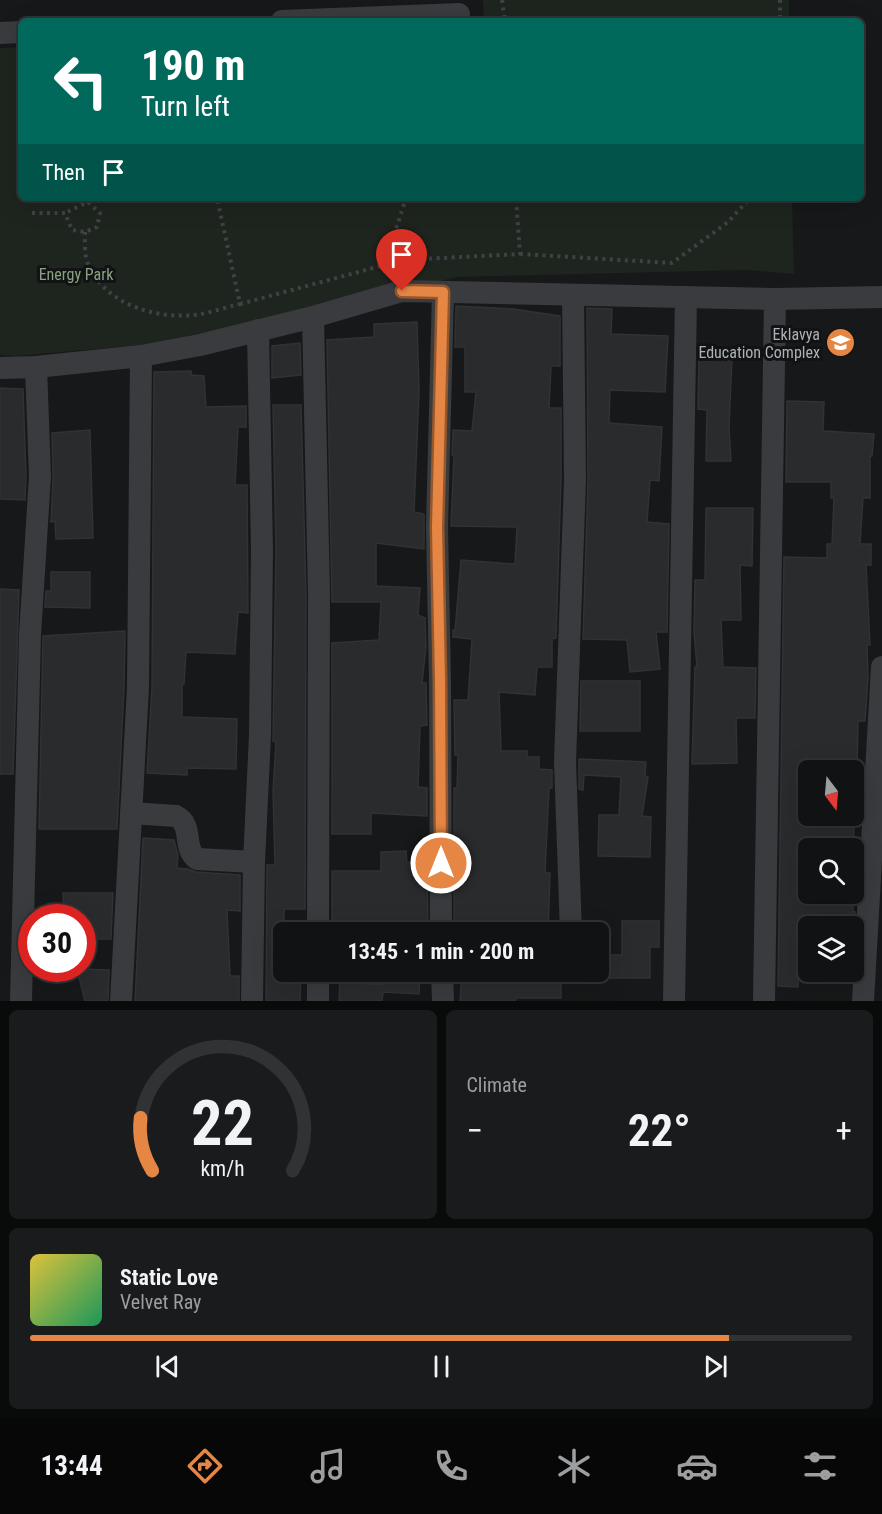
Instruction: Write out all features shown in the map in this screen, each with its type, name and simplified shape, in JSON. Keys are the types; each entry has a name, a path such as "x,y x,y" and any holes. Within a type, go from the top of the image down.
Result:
{"street":[{"path":"358,18 459,14"},
{"path":"0,33 18,32"},
{"path":"0,368 36,367 141,357 312,317 402,291 775,299 882,297"},
{"path":"441,922 441,693 437,527 443,292"},
{"path":"571,922 565,762 575,480 573,295"},
{"path":"674,1001 686,297"},
{"path":"764,1001 775,299"},
{"path":"312,317 319,594 318,922"},
{"path":"252,1001 254,862 260,735 262,550 258,330"},
{"path":"121,1001 139,664 141,357"},
{"path":"21,1001 30,635 40,476 36,367"},
{"path":"863,1001 874,959 882,667"},
{"path":"131,813 176,816 181,819 186,828 189,850 197,859 254,862"},
{"path":"318,982 318,1001"},
{"path":"442,982 443,1001"}],"path":[{"path":"502,0 505,18"},
{"path":"780,0 780,18"},
{"path":"32,213 65,213 87,201"},
{"path":"65,213 72,230 84,232 98,227 100,213 90,201"},
{"path":"218,201 240,304"},
{"path":"384,264 405,201"},
{"path":"516,201 520,254"},
{"path":"84,232 87,263 103,288 132,308 163,314 194,315 402,260 520,254 672,263 728,222 747,201"}],"green space":[{"path":"483,0 789,0 789,18 484,18"},
{"name":"Energy Park","path":"18,47 18,201 792,201 794,274 746,270 458,277 153,344 15,356 0,355 0,48"}],"building":[{"path":"456,306 513,309 560,316 560,366 551,366 549,408 561,408 556,638 552,639 552,667 537,667 535,695 499,692 501,751 527,751 527,757 539,757 539,769 552,770 545,872 550,873 548,922 454,922 454,788 457,788 458,755 455,755 454,700 468,700 472,639 453,637 461,560 515,564 517,527 451,526 453,430 472,431 476,392 465,392 465,347 455,347"},
{"path":"587,308 612,309 611,334 668,336 665,392 610,390 609,423 662,427 659,481 650,480 647,522 669,524 667,632 656,632 660,669 630,672 627,640 583,639 588,480"},
{"path":"417,322 419,391 414,512 424,514 424,549 376,543 376,586 420,588 418,615 425,618 426,647 422,683 426,683 427,725 420,726 418,787 427,788 427,816 371,813 371,834 332,834 332,643 379,640 381,602 332,602 327,340 374,337 374,324"},
{"path":"300,343 301,375 272,378 272,346"},
{"path":"699,356 732,357 729,427 731,461 706,461 707,410 698,409"},
{"path":"191,371 191,375 204,376 206,407 246,406 246,427 238,427 235,485 247,485 248,613 238,612 235,654 186,652 184,684 182,684 182,717 237,719 236,769 187,768 187,775 147,773 152,687 154,372"},
{"path":"0,388 23,389 25,500 0,499"},
{"path":"787,401 824,402 823,431 874,434 872,456 870,456 870,498 863,498 860,544 871,544 871,565 866,565 870,645 867,645 868,678 865,721 858,721 857,760 798,760 798,826 854,826 853,838 798,838 798,904 853,904 855,916 798,916 798,987 778,986 784,557 827,558 827,544 832,544 834,498 831,498 831,482 786,482"},
{"path":"273,405 301,405 306,594 305,909 284,909 284,922 273,922 273,982 301,982 300,1001 266,1001 267,865 275,865 273,791 276,742 273,741 276,550"},
{"path":"90,430 93,538 56,539 55,521 51,522 52,433"},
{"path":"706,508 753,508 752,566 740,565 741,620 721,620 723,667 756,668 755,718 736,718 737,763 692,764 695,667 697,667 694,632 695,580 705,580"},
{"path":"51,572 90,572 90,608 45,607 46,591 51,591"},
{"path":"0,589 19,590 13,774 0,774"},
{"path":"125,631 117,829 39,829 43,636"},
{"path":"581,681 640,681 640,731 580,731"},
{"path":"579,759 646,762 645,776 648,777 642,816 651,817 650,857 598,856 599,815 619,815 621,777 584,775 583,790 579,789"},
{"path":"143,838 174,840 178,855 177,868 196,872 240,875 240,911 227,910 230,976 239,976 239,1001 135,1001"},
{"path":"406,851 407,862 427,864 428,922 332,922 332,871 381,871 381,852"},
{"path":"63,893 113,893 111,939 96,939 96,904 63,904"},
{"path":"622,921 659,921 659,947 650,947 650,978 609,978 609,955 622,955"},
{"path":"96,970 109,970 108,1001 85,1001 80,982 96,982"},
{"path":"340,982 383,985 383,982 420,982 419,994 383,992 382,1001 339,1001"},
{"path":"461,982 561,982 561,998 460,1001"}],"place":[{"name":"Eklavya Education Complex","path":"841,343"}],"route":[{"path":"402,291 443,292 437,527 441,863"}]}
